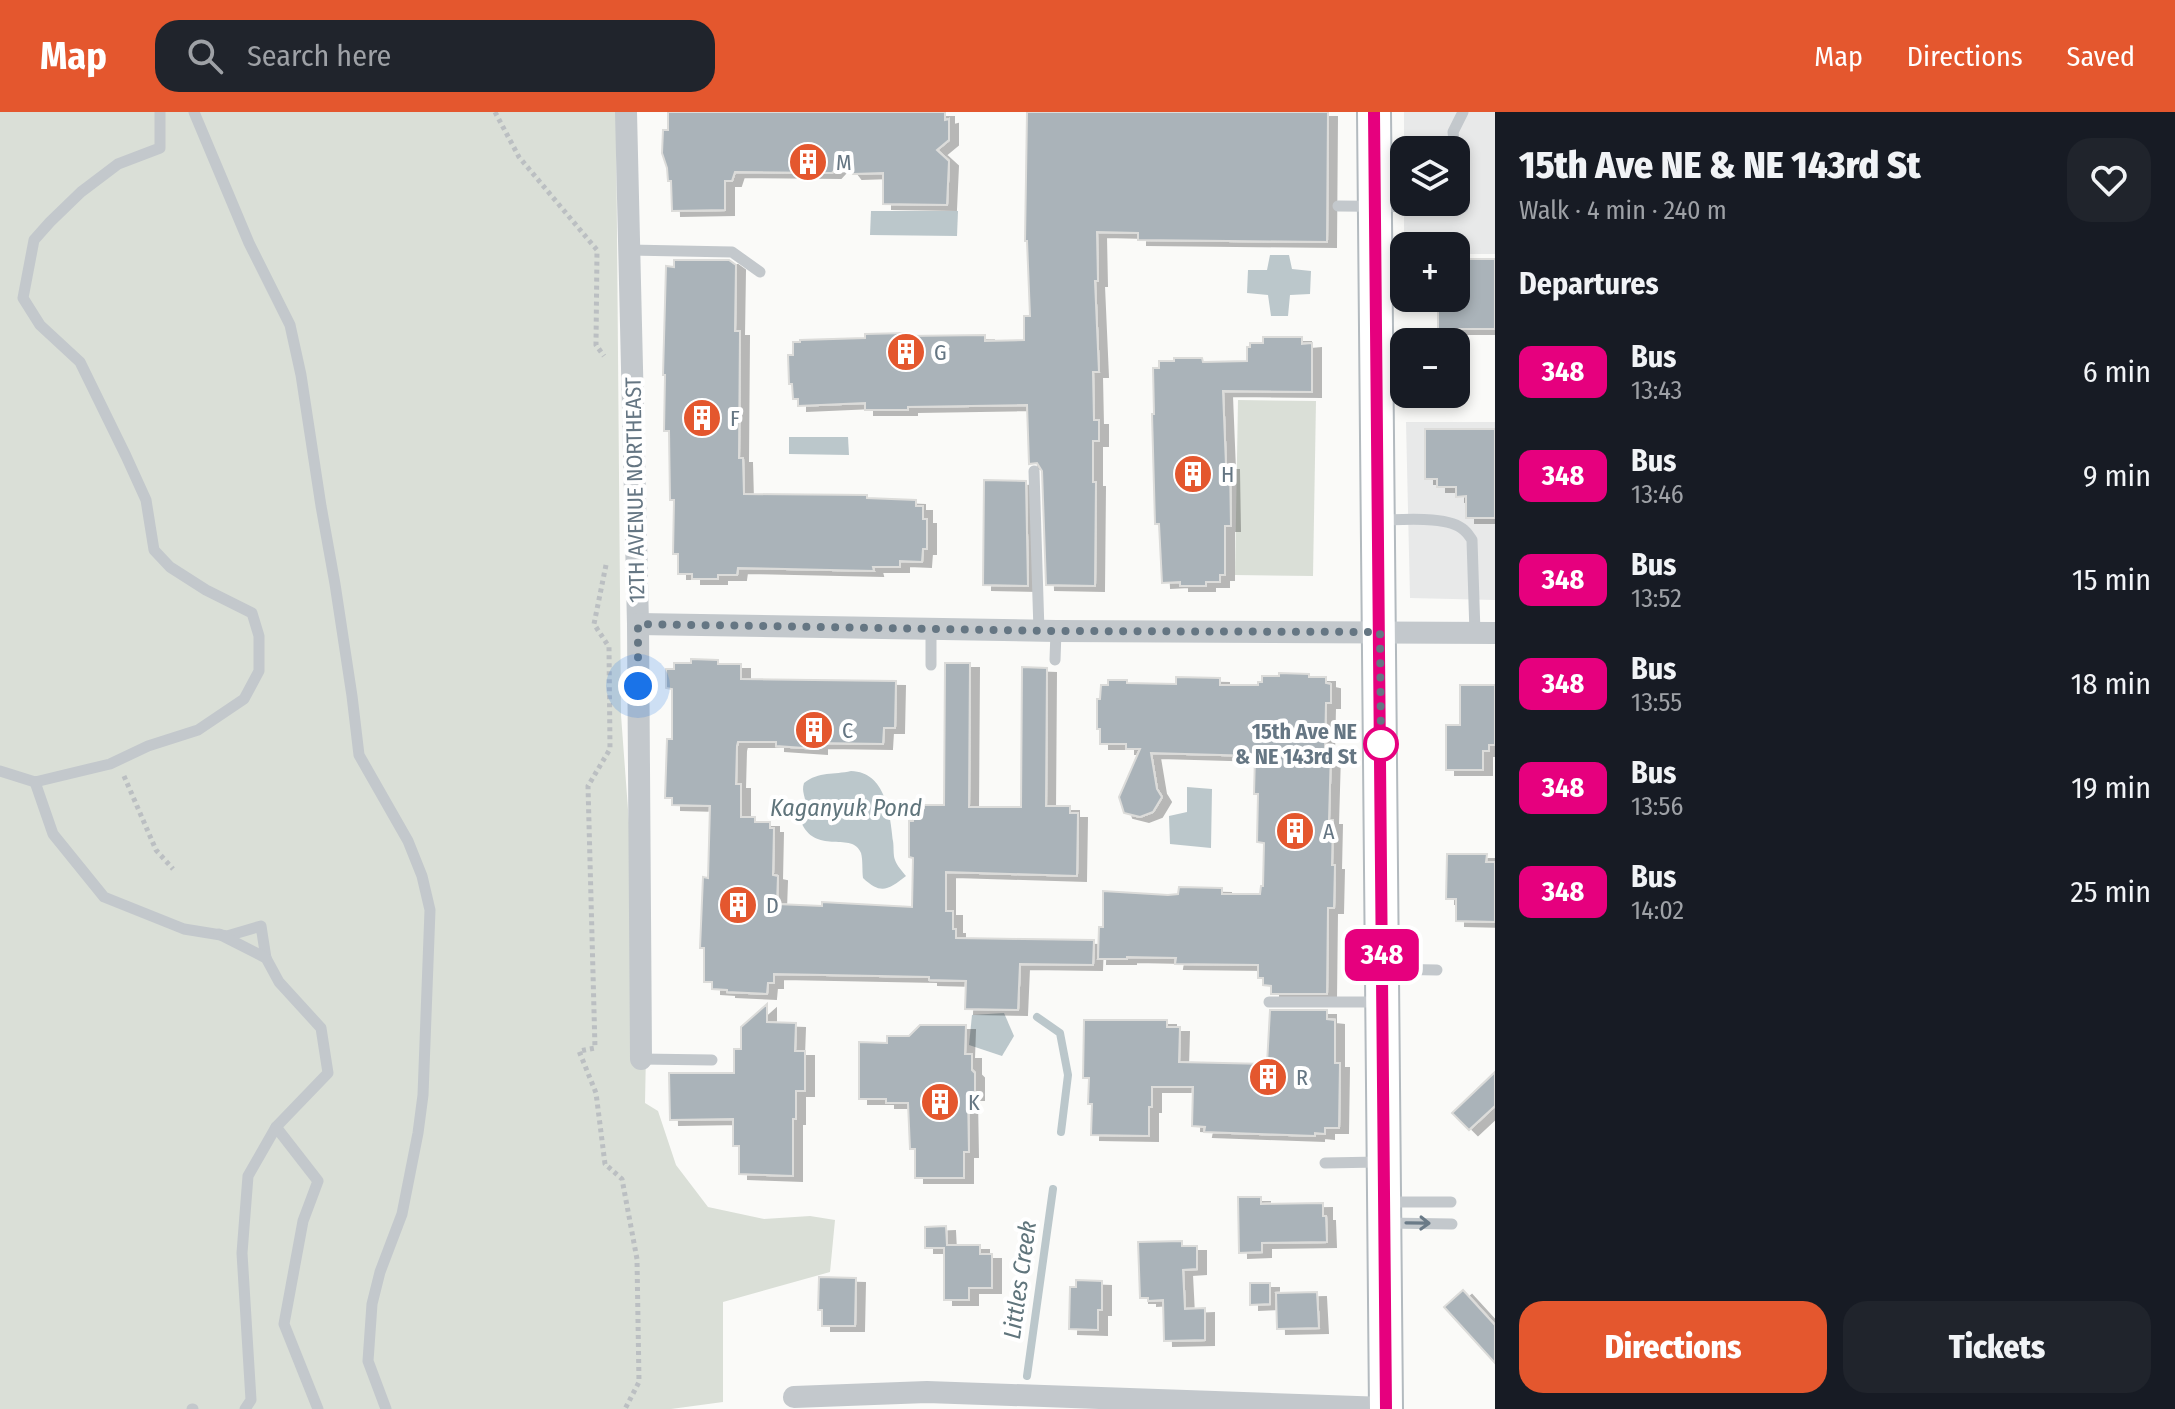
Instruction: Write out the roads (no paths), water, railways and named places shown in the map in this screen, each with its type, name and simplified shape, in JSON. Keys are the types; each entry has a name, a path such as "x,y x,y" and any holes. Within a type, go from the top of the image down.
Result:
{"main road":[{"path":"1374,112 1375,207 1390,378"},
{"path":"1386,1408 1379,520 1390,400"}],"street":[{"name":"12TH AVENUE NORTHEAST","path":"626,112 638,624 641,1059"},
{"path":"638,624 1047,631 1485,633"},
{"path":"794,1397 927,1392 1386,1408"}],"lane":[{"path":"0,771 35,782 85,771 198,730 244,699 259,671 259,636 252,613 206,590 170,567 154,550 146,500 80,362 40,325 23,298 34,240 81,192 118,164 160,148 160,112"},
{"path":"194,112 249,243 290,325 335,584 359,755 408,841 422,876 430,910 423,1095 418,1133 402,1214 380,1272 372,1304 368,1361 386,1409"},
{"path":"1453,136 1463,112"},
{"path":"1338,206 1390,207"},
{"path":"629,250 732,252 760,272"},
{"path":"1034,471 1047,631 1055,660"},
{"path":"1379,520 1434,520 1463,528 1472,540 1485,633"},
{"path":"931,629 931,665"},
{"path":"35,782 53,834 104,897 184,929 227,936 261,926 266,958 279,982 321,1028 328,1073 276,1127 248,1176 242,1253 251,1400 245,1409"},
{"path":"219,934 266,958"},
{"path":"1383,969 1437,970"},
{"path":"1269,1002 1383,1002"},
{"path":"641,1059 712,1060"},
{"path":"276,1127 318,1181 303,1221 284,1324 318,1409"},
{"path":"1325,1163 1384,1162"},
{"path":"1385,1212 1451,1202"},
{"path":"1385,1212 1452,1224"}],"water":[{"path":"871,211 958,211 957,236 870,235"},
{"path":"1270,255 1289,255 1292,269 1311,271 1310,294 1290,295 1288,316 1271,316 1268,295 1247,293 1248,270 1267,270"},
{"path":"789,437 848,437 849,455 789,454"},
{"name":"Kaganyuk Pond","path":"851,771 863,773 872,779 879,786 888,807 894,858 906,876 884,889 875,887 863,878 862,856 857,847 816,839 802,824 806,806 804,783 821,775"},
{"path":"1187,787 1212,789 1211,848 1170,844 1169,816 1187,812"},
{"path":"1004,1013 1014,1036 1002,1056 969,1045 972,1015"}],"waterway":[{"name":"Littles Creek","path":"1037,1017 1060,1033 1068,1075 1061,1132"},
{"name":"Littles Creek","path":"1027,1376 1053,1189"}],"place":[{"name":"M","path":"808,162"},
{"name":"G","path":"906,352"},
{"name":"F","path":"702,418"},
{"name":"H","path":"1193,474"},
{"name":"C","path":"814,730"},
{"name":"15th Ave NE & NE 143rd St","path":"1381,744"},
{"name":"A","path":"1295,831"},
{"name":"D","path":"738,905"},
{"name":"R","path":"1268,1077"},
{"name":"K","path":"940,1102"}]}
